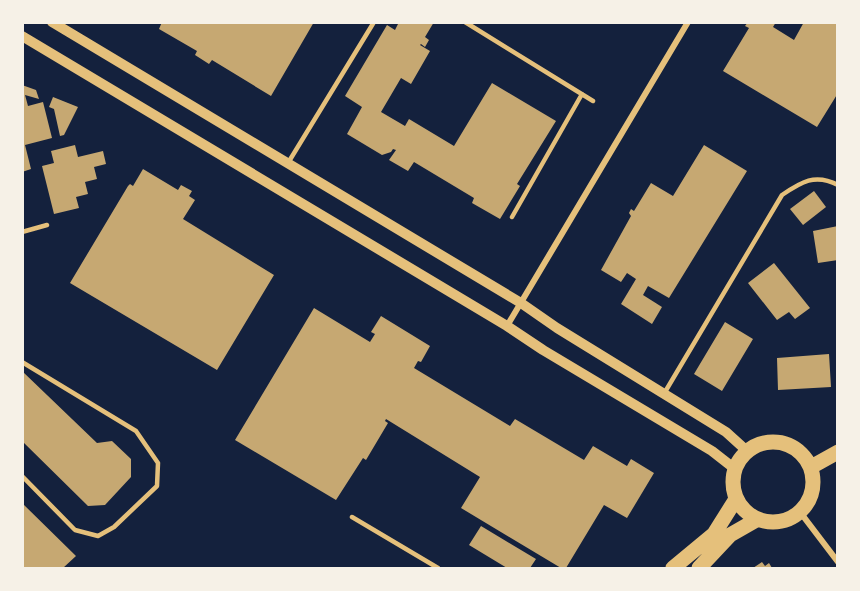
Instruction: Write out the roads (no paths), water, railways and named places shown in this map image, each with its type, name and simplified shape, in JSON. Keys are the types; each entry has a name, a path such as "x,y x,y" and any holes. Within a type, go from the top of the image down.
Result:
{"main road":[{"path":"777,442 791,446 802,454 811,467 813,481 808,501 800,512 786,520 772,522 758,519 744,510 736,499 733,483 735,469 747,451 756,446 777,442"},
{"path":"811,467 837,452"},
{"path":"673,568 714,534 736,499"},
{"path":"699,568 730,535 758,519"}],"street":[{"path":"52,22 521,303 557,328 726,432 747,451"},
{"path":"507,326 688,22"},
{"path":"22,36 507,326 712,451 735,469"},
{"path":"800,512 837,562"}],"lane":[{"path":"288,164 374,22"},
{"path":"465,22 593,101"},
{"path":"512,217 582,94"},
{"path":"664,394 782,195 802,181 826,179 837,185"},
{"path":"22,232 47,225"},
{"path":"22,362 136,431 158,463 157,486 114,527 98,536 75,531 22,476"},
{"path":"352,517 438,568"}]}
